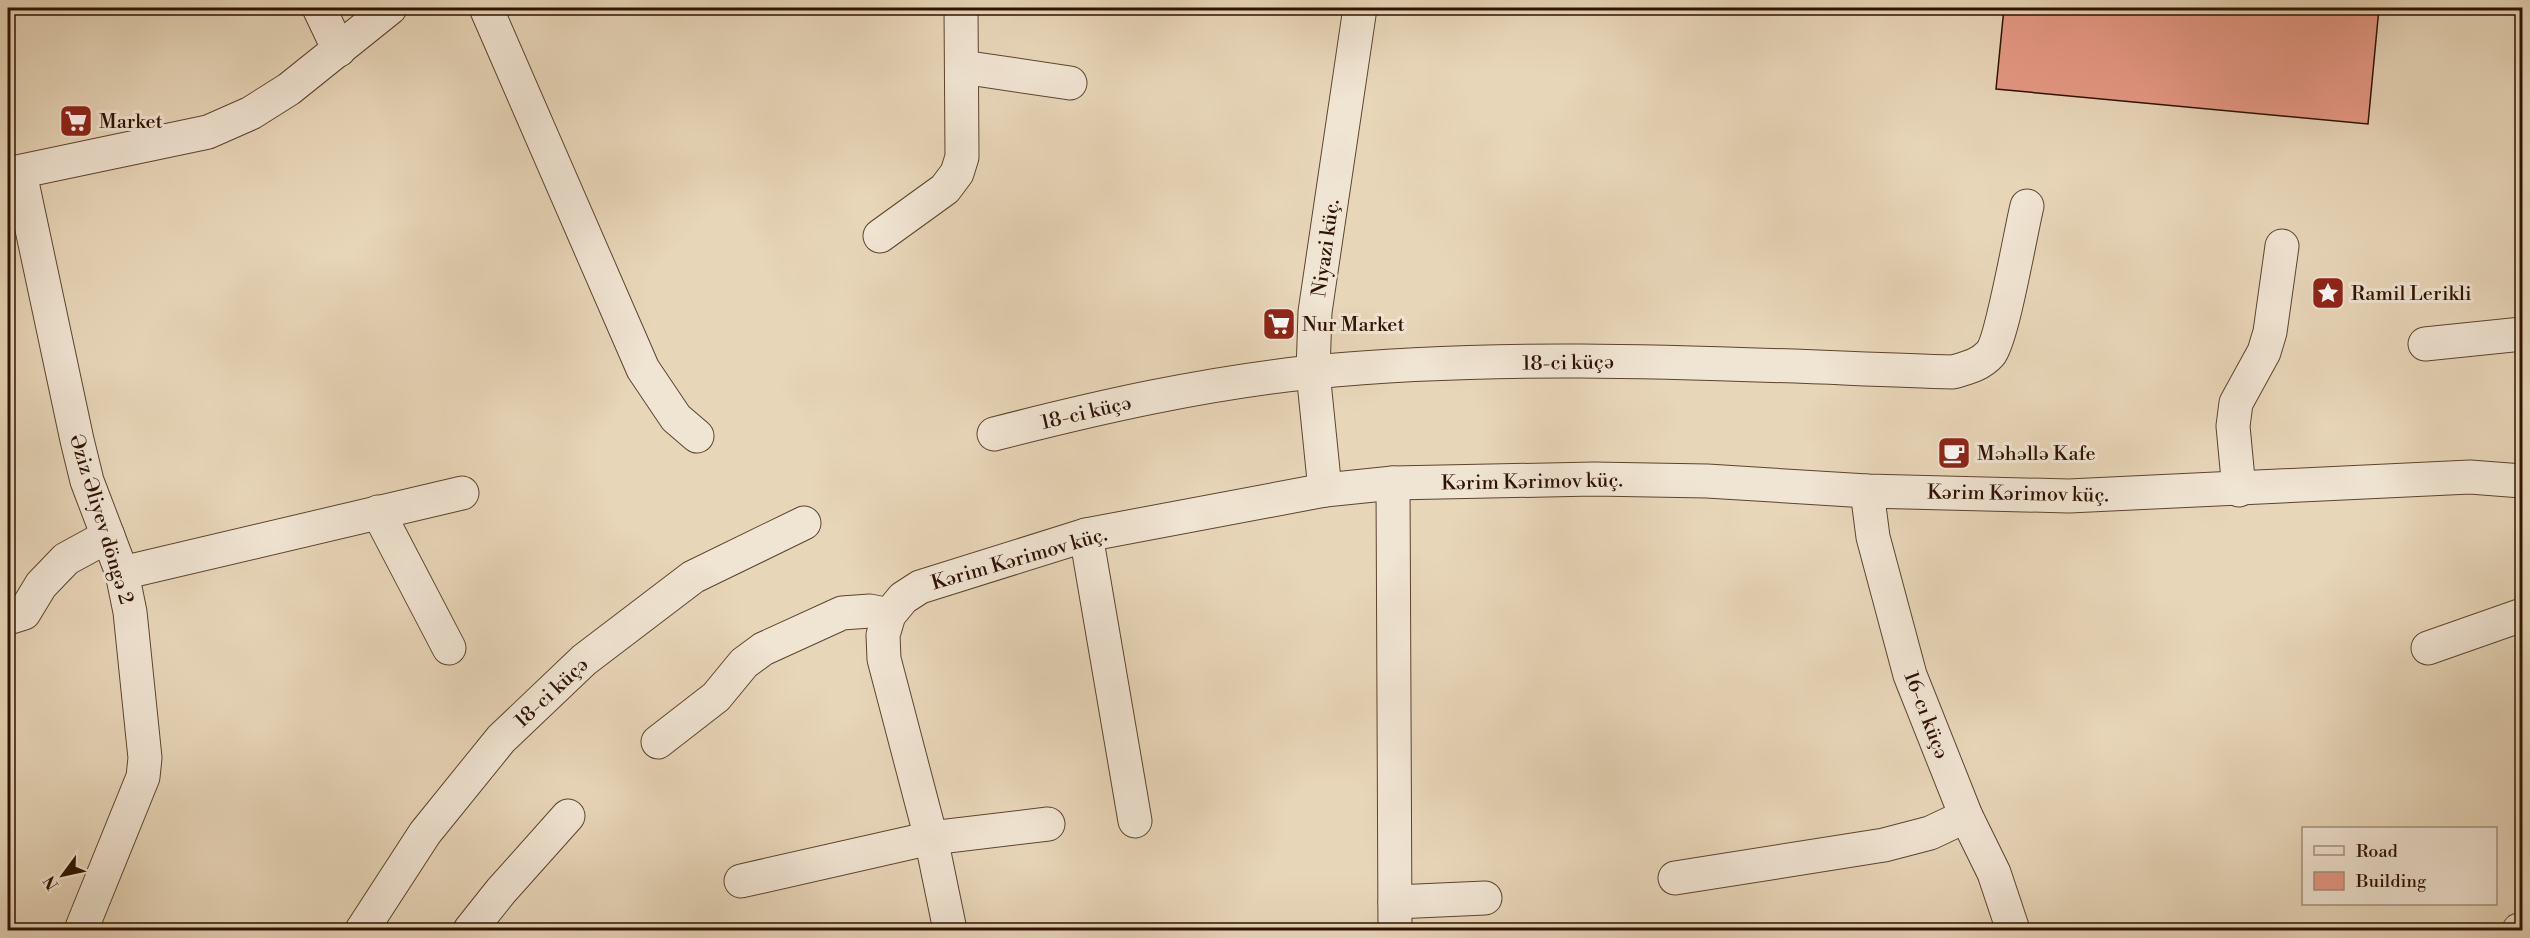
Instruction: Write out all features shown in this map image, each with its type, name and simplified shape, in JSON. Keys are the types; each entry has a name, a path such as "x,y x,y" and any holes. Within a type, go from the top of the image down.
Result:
{"street":[{"path":"319,8 339,50"},
{"path":"14,173 208,132 251,113 289,89 390,8"},
{"path":"486,8 643,369 675,418 697,436"},
{"path":"880,236 945,189 957,173 962,157 961,8"},
{"name":"Niyazi küç.","path":"1325,490 1313,372 1315,312 1360,8"},
{"path":"962,67 1070,82"},
{"name":"Əziz Əliyev döngə 2","path":"14,173 87,481 122,573 130,612 145,758 143,777 81,930"},
{"name":"18-ci küçə","path":"994,434 1104,406 1215,385 1313,372 1437,364 1629,361 1953,372 1973,367 1991,353 2000,328 2027,206"},
{"path":"2239,490 2233,426 2236,403 2264,352 2270,332 2282,246"},
{"path":"2425,344 2523,334"},
{"name":"Kərim Kərimov küç.","path":"889,615 903,598 921,587 1086,535 1325,490 1393,483 1594,478 1707,481 1867,491 2069,496 2239,490 2470,477 2523,481"},
{"path":"1393,483 1395,916 1485,898"},
{"name":"16-cı küçə","path":"1867,491 1873,537 1910,675 1966,816 1994,873 2013,930"},
{"path":"122,573 462,493"},
{"path":"378,512 449,648"},
{"name":"18-ci küçə","path":"362,930 425,833 501,739 584,660 693,577 804,523"},
{"path":"1086,535 1135,821"},
{"path":"8,618 24,613 41,585 66,559 108,536"},
{"path":"658,742 716,697 744,663 764,649 842,614 870,611 889,615 883,635 884,659 931,838 950,930"},
{"path":"2428,648 2523,615"},
{"path":"470,930 501,891 568,816"},
{"path":"1675,878 1884,846 1930,833 1966,816"},
{"path":"741,881 931,838 1048,824"}],"building":[{"path":"2004,8 2379,8 2368,124 1996,89"}],"place":[{"name":"Market","path":"76,121"},
{"name":"Ramil Lerikli","path":"2328,293"},
{"name":"Nur Market","path":"1279,324"},
{"name":"Məhəllə Kafe","path":"1954,453"}]}
